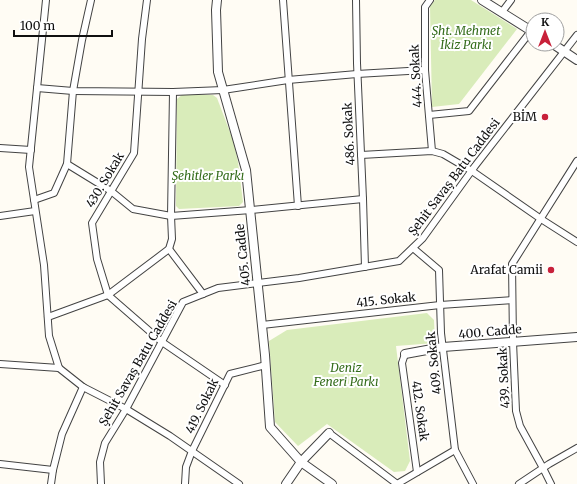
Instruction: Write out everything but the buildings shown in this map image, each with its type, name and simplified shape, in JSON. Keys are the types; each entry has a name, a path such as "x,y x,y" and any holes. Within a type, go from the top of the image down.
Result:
{"street":[{"path":"46,0 29,167 44,265 49,336 59,368 83,387 126,408 170,436 239,484"},
{"path":"34,200 54,193 67,164 73,91 91,0"},
{"name":"430. Sokak","path":"108,295 97,259 92,223 134,153 142,39 147,0"},
{"name":"405. Cadde","path":"217,0 218,72 246,170 266,365 270,427 301,462 332,484"},
{"path":"283,0 298,206"},
{"name":"486. Sokak","path":"356,0 357,74 365,267"},
{"name":"444. Sokak","path":"430,0 425,8 425,70 432,152"},
{"path":"482,0 525,27"},
{"path":"502,12 511,0"},
{"name":"Şehit Savaş Batu Caddesi","path":"565,50 577,35"},
{"path":"429,115 470,111 525,40"},
{"name":"Şehit Savaş Batu Caddesi","path":"101,484 100,462 105,443 126,408 183,302 218,288 298,278 399,261 424,238 472,170 563,52"},
{"path":"565,52 577,60"},
{"path":"37,88 73,91 138,92 223,90 288,80 425,70"},
{"path":"48,317 108,295 169,249 172,239 173,92"},
{"path":"0,148 31,150"},
{"path":"361,155 432,152 443,154 472,170 541,219 577,242"},
{"name":"439. Sokak","path":"551,484 520,426 516,411 512,264 577,161"},
{"path":"67,164 111,192 133,209 171,216 298,206 363,199"},
{"path":"0,216 36,211"},
{"name":"409. Sokak","path":"413,248 439,270 441,333 455,450 473,484"},
{"path":"169,249 203,294"},
{"path":"108,295 162,342 224,385"},
{"name":"415. Sokak","path":"262,325 440,305 512,300"},
{"name":"400. Cadde","path":"405,354 443,347 577,337"},
{"name":"412. Sokak","path":"405,354 402,363 417,472"},
{"path":"0,364 59,368"},
{"name":"419. Sokak","path":"185,484 186,467 192,451 230,374 266,365"},
{"path":"51,484 62,434 83,387"},
{"path":"286,484 301,462 329,433 397,484 455,450"},
{"path":"519,484 577,448"},
{"path":"0,464 53,470"}],"green space":[{"name":"Şht. Mehmet İkiz Parkı","path":"435,0 471,0 517,29 459,104 432,107 430,6"},
{"name":"Şehitler Parkı","path":"183,94 213,95 217,98 233,140 238,162 243,202 239,206 179,209 176,206 177,99"},
{"name":"Deniz Feneri Parkı","path":"427,313 434,320 435,343 396,346 410,461 405,471 394,472 327,424 298,446 275,422 269,341 287,330"}],"place":[{"name":"BİM","path":"545,117"},
{"name":"Arafat Camii","path":"551,270"}]}
